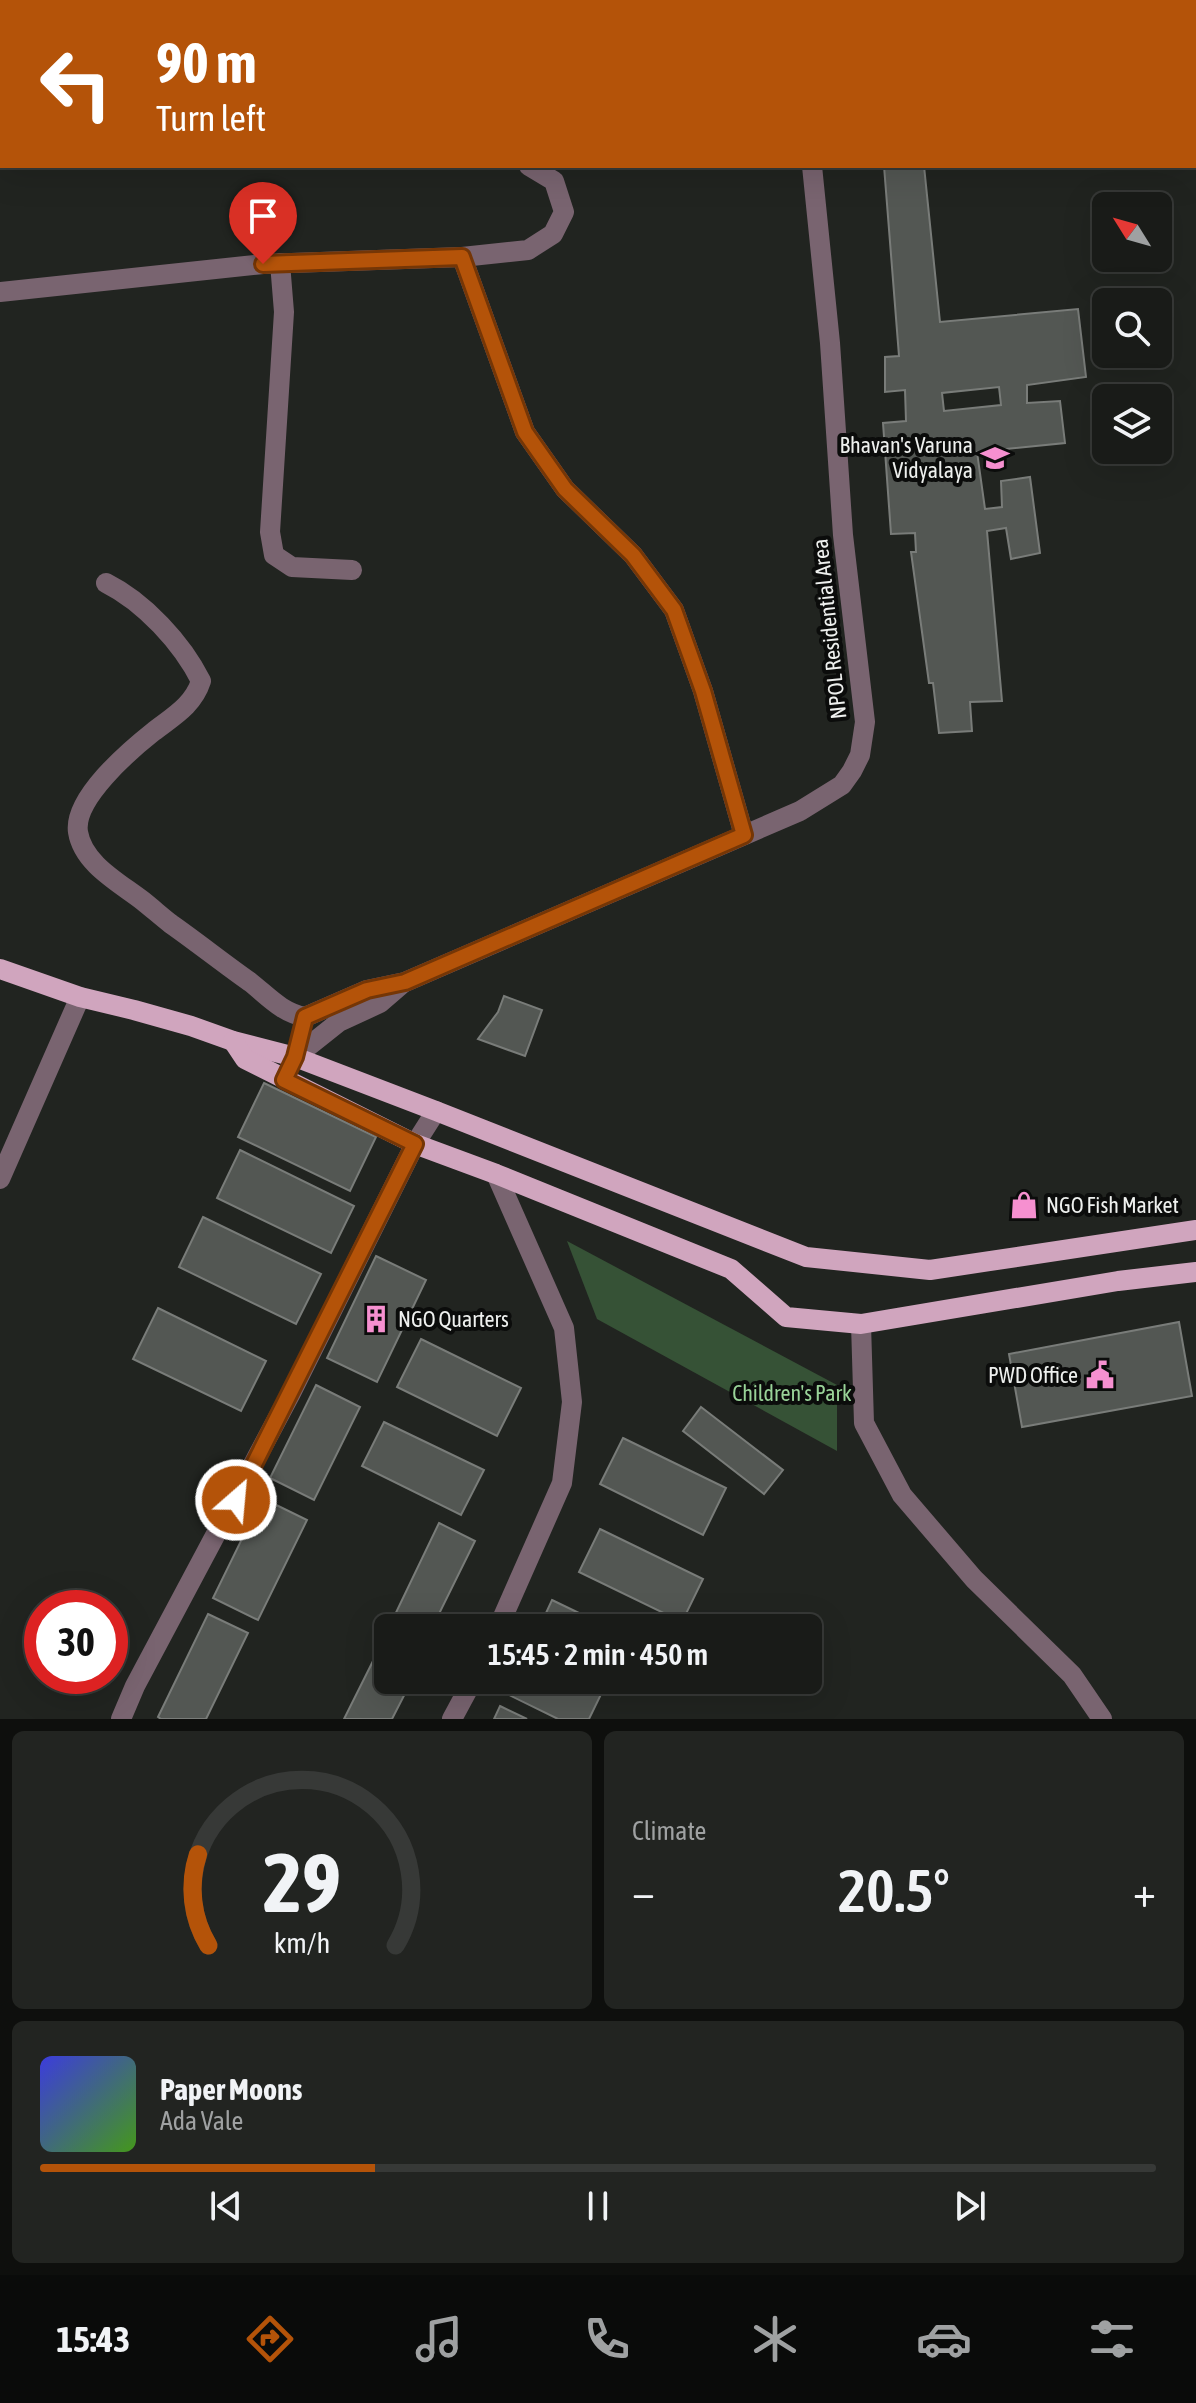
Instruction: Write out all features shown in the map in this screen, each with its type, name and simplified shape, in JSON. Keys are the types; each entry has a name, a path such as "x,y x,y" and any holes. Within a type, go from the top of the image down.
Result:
{"main road":[{"path":"0,969 80,997 295,1057 806,1257 930,1270 1196,1230"},
{"path":"233,1041 245,1059 415,1144 731,1269 786,1317 861,1324 1118,1281 1196,1272"}],"street":[{"path":"0,292 280,263 462,257 528,250 553,234 564,212 554,181 532,168"},
{"name":"NPOL Residential Area","path":"305,1017 367,990 405,982 800,811 842,785 852,771 860,755 865,722 843,535 830,343 812,168"},
{"path":"462,257 525,432 565,489 633,555 674,610 703,691 744,835"},
{"path":"280,263 284,312 270,532 274,555 292,567 352,570"},
{"path":"106,583 142,607 184,653 201,681 197,695 186,708 173,715 116,763 96,785 81,815 78,830 87,853 113,879 252,984 275,1005 291,1014 305,1017 295,1057 284,1080"},
{"path":"295,1057 339,1022 380,1003 405,982"},
{"path":"0,1179 80,997"},
{"path":"121,1719 135,1686 291,1393 415,1144 436,1111"},
{"path":"496,1174 564,1328 572,1402 562,1483 504,1614"},
{"path":"861,1324 864,1423 902,1495 974,1579 1072,1675 1102,1719"},
{"path":"452,1719 465,1694"}],"green space":[{"name":"Children's Park","path":"567,1241 837,1385 837,1451 597,1319"}],"building":[{"path":"884,168 924,168 940,322 1078,309 1086,377 1027,385 1027,403 1060,401 1065,443 977,452 985,509 1002,507 1001,481 1030,477 1040,553 1011,559 1006,528 987,531 1002,701 970,702 972,731 939,733 911,552 916,552 915,533 891,534 883,423 906,421 905,390 885,392 885,357 899,356","holes":["999,387 1001,405 944,411 942,393"]},
{"path":"504,996 542,1010 525,1056 478,1039 498,1012"},
{"path":"264,1083 376,1137 350,1191 238,1137"},
{"path":"240,1150 354,1206 331,1253 217,1198"},
{"path":"203,1217 321,1274 296,1324 179,1267"},
{"name":"NGO Quarters","path":"376,1256 426,1280 377,1382 327,1358"},
{"path":"158,1308 266,1361 241,1411 133,1359"},
{"name":"PWD Office","path":"1179,1322 1192,1396 1022,1427 1009,1354"},
{"path":"421,1339 521,1388 497,1436 397,1387"},
{"path":"316,1385 360,1407 314,1500 270,1478"},
{"path":"701,1407 783,1470 764,1494 683,1431"},
{"path":"384,1422 484,1470 461,1515 362,1466"},
{"path":"623,1438 726,1488 703,1535 600,1484"},
{"path":"262,1498 307,1520 258,1620 213,1598"},
{"path":"439,1523 475,1541 439,1614 395,1614"},
{"path":"600,1529 703,1579 686,1614 666,1614 579,1572"},
{"path":"552,1600 581,1614 546,1614"},
{"path":"208,1614 248,1633 206,1719 161,1719 158,1717"},
{"path":"374,1659 374,1694 405,1694 392,1719 344,1719"},
{"path":"507,1694 601,1694 589,1719 558,1719"},
{"path":"500,1706 527,1719 494,1719"}],"place":[{"name":"Bhavan's Varuna Vidyalaya","path":"995,458"},
{"name":"NGO Fish Market","path":"1024,1205"},
{"name":"NGO Quarters","path":"376,1319"},
{"name":"PWD Office","path":"1100,1375"}],"route":[{"path":"236,1500 415,1144 284,1080 295,1057 305,1017 367,990 405,982 744,835 703,691 674,610 633,555 565,489 525,432 462,257 263,264"}]}
